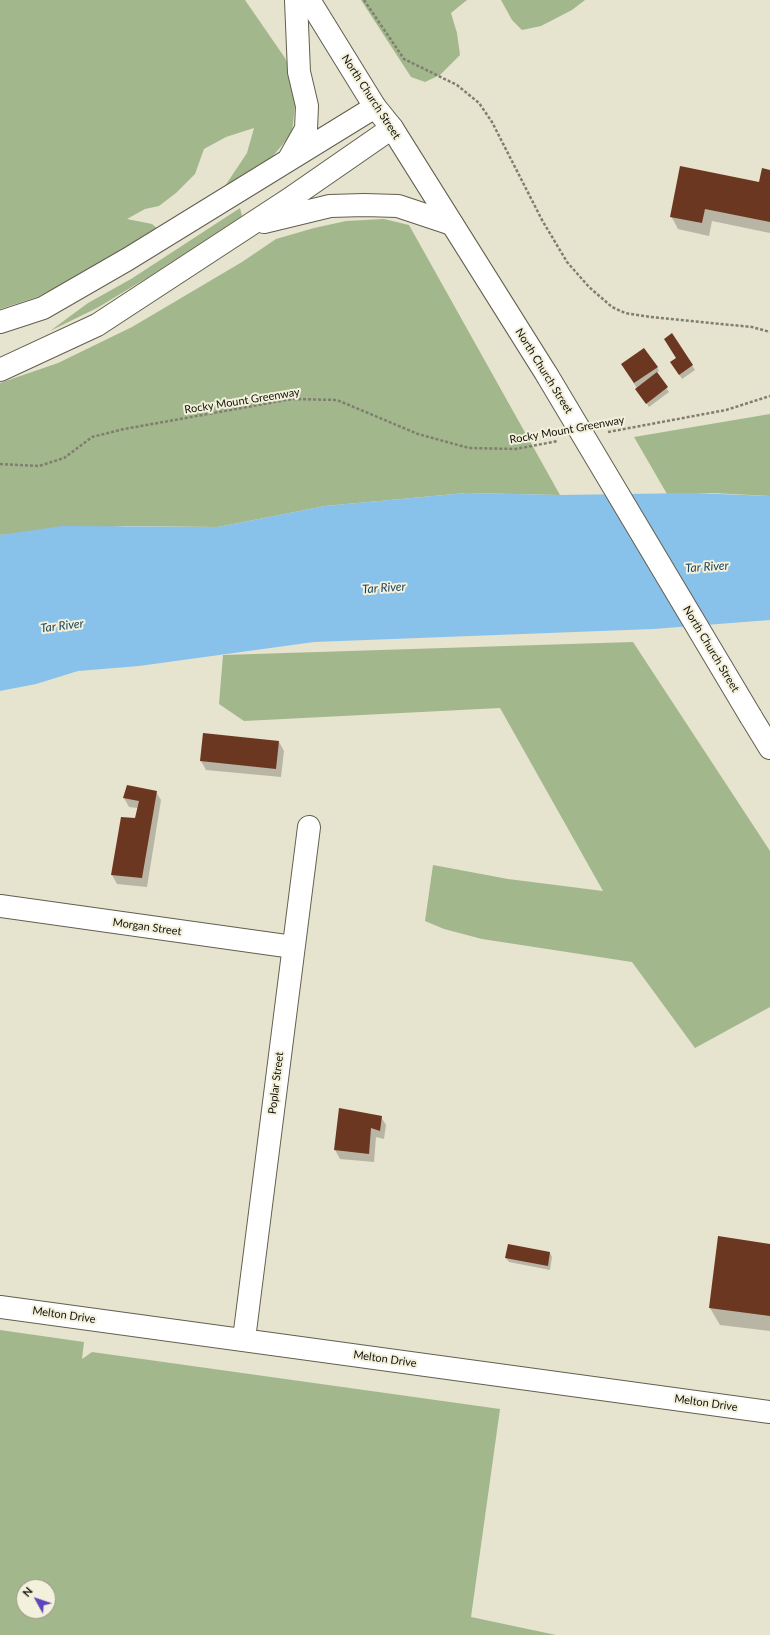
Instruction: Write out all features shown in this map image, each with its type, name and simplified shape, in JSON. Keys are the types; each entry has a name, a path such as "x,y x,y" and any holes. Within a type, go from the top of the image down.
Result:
{"main road":[{"path":"288,161 306,129 307,106 299,72 296,0"},
{"name":"North Church Street","path":"309,0 375,107 392,128 547,375 770,748"},
{"path":"0,322 43,308 128,259 375,107"},
{"path":"0,370 97,325 249,226 392,128"},
{"path":"249,226 330,206 364,205 398,206 452,224"},
{"name":"Poplar Street","path":"244,1339 309,827"},
{"name":"Morgan Street","path":"0,906 293,947"},
{"name":"Melton Drive","path":"0,1307 244,1339 770,1412"}],"path":[{"path":"364,0 404,59 444,78 479,103 492,122 542,220 567,262 588,287 612,307 625,313 752,327 770,332"},
{"name":"Rocky Mount Greenway","path":"606,432 726,410 770,396"},
{"name":"Rocky Mount Greenway","path":"0,464 39,466 64,458 92,438 124,429 292,399 337,400 418,434 470,448 516,449 561,441"}],"green space":[{"path":"0,0 245,0 285,58 292,73 296,95 292,133 273,156 225,186 247,153 254,128 226,137 204,149 195,174 176,193 159,206 145,209 127,219 152,224 159,230 73,279 37,297 0,309"},
{"path":"361,0 467,0 451,13 457,33 460,55 440,75 425,82 411,77"},
{"path":"501,0 585,0 572,10 541,26 522,30 512,20"},
{"path":"240,208 242,216 150,276 97,308 50,331 88,303 131,279"},
{"path":"384,219 409,225 560,495 466,493 325,506 218,527 125,526 0,535 0,383 58,363 132,327 242,262 276,239 346,221"},
{"path":"770,414 770,496 712,493 667,494 634,437"},
{"path":"633,642 770,851 770,1007 695,1048 632,962 482,939 444,929 425,921 433,865 508,879 603,891 500,708 244,721 219,704 223,655"},
{"path":"0,1330 84,1342 82,1359 92,1352 500,1409 471,1617 556,1635 0,1635"}],"water":[{"name":"Tar River","path":"466,493 560,495 694,493 770,496 770,620 653,629 314,642 139,666 78,671 36,684 0,691 0,535 62,526 218,527 325,506"}],"building":[{"path":"680,166 759,182 762,168 770,170 770,222 705,209 702,223 670,217"},
{"path":"672,333 693,365 679,375 670,362 676,358 664,339"},
{"path":"644,348 658,367 634,383 621,364"},
{"path":"657,372 668,387 646,404 635,389"},
{"path":"203,733 279,741 276,769 200,761"},
{"path":"127,785 157,791 142,878 111,875 121,817 135,818 139,801 123,798"},
{"path":"339,1108 382,1116 380,1131 371,1128 369,1154 334,1150"},
{"path":"718,1236 770,1244 770,1316 709,1308"},
{"path":"508,1244 550,1252 548,1266 505,1258"}]}
